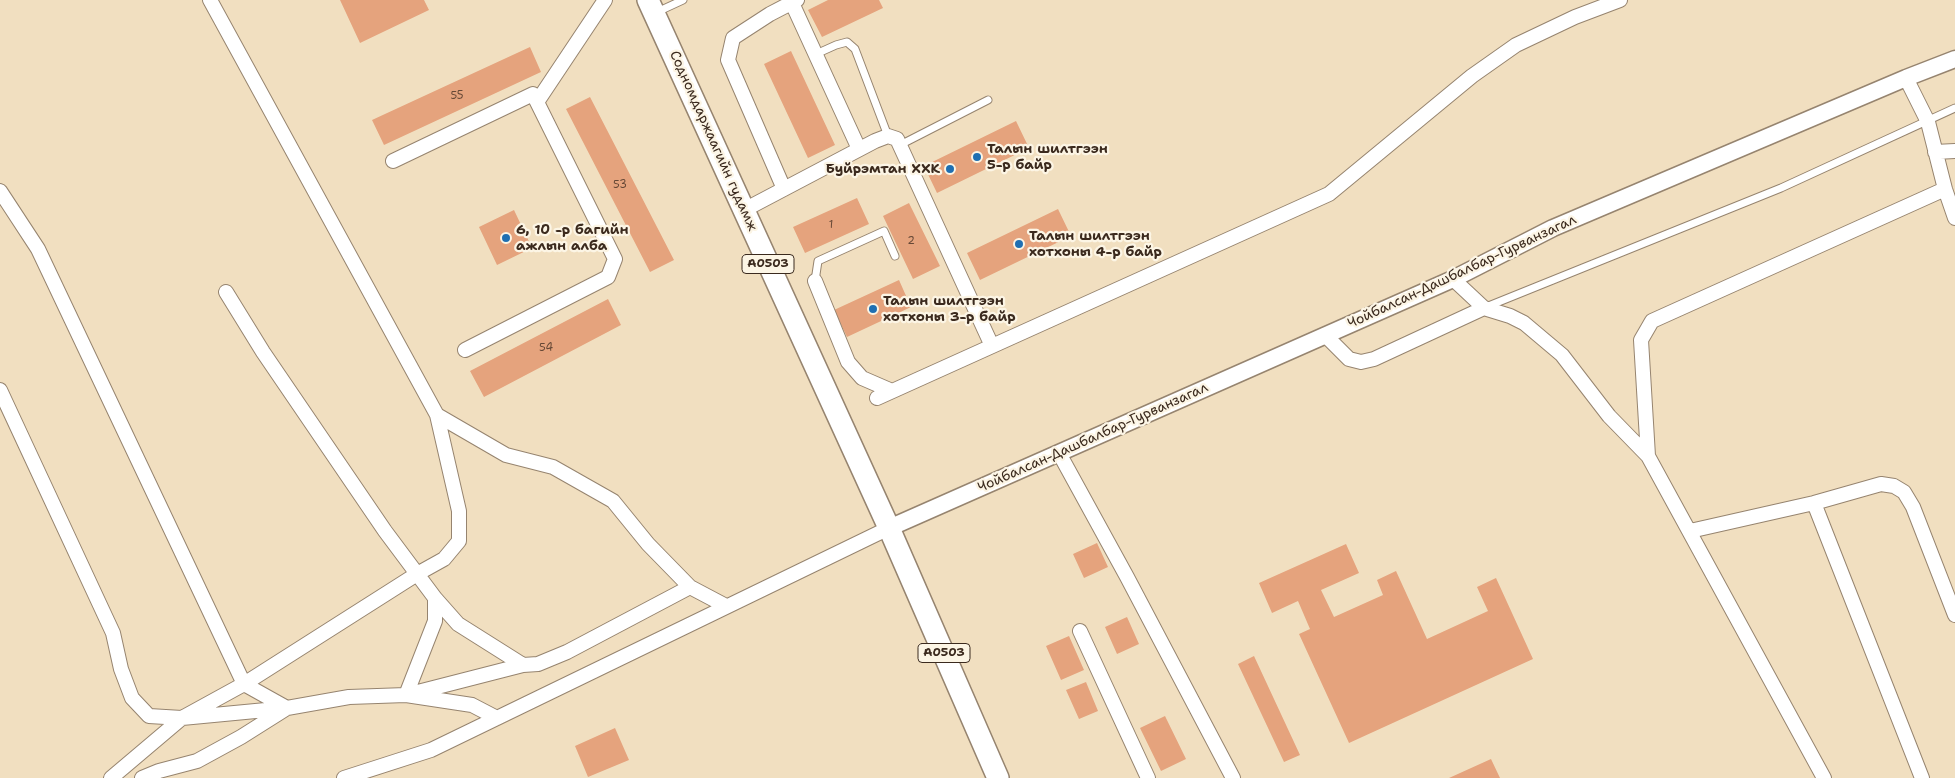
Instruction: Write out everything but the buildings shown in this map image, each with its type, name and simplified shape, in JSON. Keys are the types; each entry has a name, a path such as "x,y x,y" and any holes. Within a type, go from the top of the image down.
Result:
{"main road":[{"name":"Содномдаржаагийн гудамж","path":"651,7 889,528"},
{"name":"A0503","path":"889,528 998,778"}],"street":[{"path":"111,778 182,718 244,684 417,574 444,559 459,541 459,511 438,415 210,0"},
{"path":"536,102 605,0"},
{"path":"877,398 1329,194 1472,76 1516,45 1575,17 1620,0"},
{"path":"784,189 728,60 733,38 794,1 859,149"},
{"name":"Чойбалсан-Дашбалбар-Гурванзагал","path":"889,528 1453,279 1553,228 1955,59"},
{"path":"1906,78 1928,122 1945,189 1955,218"},
{"path":"393,161 532,94 615,259 608,277 465,350"},
{"path":"744,210 859,149 888,136 897,139 992,346"},
{"path":"1935,152 1955,151"},
{"path":"1648,456 1641,340 1652,321 1945,189"},
{"path":"0,191 38,249 244,684 287,708"},
{"path":"1453,279 1484,308 1510,316 1524,323 1562,355 1609,416 1648,456 1824,778"},
{"path":"815,281 848,362 862,378 892,391"},
{"path":"226,292 263,352 385,531 435,598 458,624 523,665"},
{"path":"1326,335 1349,359 1361,362 1374,359 1484,308"},
{"path":"0,390 113,633 121,669 132,698 149,716 182,718 287,708 349,697 406,695 472,705 497,718"},
{"path":"438,415 506,455 553,466 613,501 648,544 690,588 726,606"},
{"path":"1059,453 1233,778"},
{"path":"1690,531 1814,503 1881,484 1894,486 1904,492 1913,507 1955,615"},
{"path":"1814,503 1922,778"},
{"path":"344,778 432,750 889,528"},
{"path":"406,695 523,665 538,664 567,652 690,588"},
{"path":"406,695 435,620 435,598"},
{"path":"1080,631 1148,778"},
{"path":"142,778 159,771 198,761 287,708"}],"lane":[{"path":"651,7 682,0"},
{"path":"816,54 847,42 855,49 888,136"},
{"path":"900,145 988,100"},
{"path":"1484,308 1780,188 1928,122 1955,108"},
{"path":"815,281 818,261 884,231 895,256"}],"place":[{"name":"Талын шилтгээн 5-р байр","path":"977,157"},
{"name":"Буйрэмтан ХХК","path":"950,169"},
{"name":"6, 10 -р багийн ажлын алба","path":"506,238"},
{"name":"Талын шилтгээн хотхоны 4-р байр","path":"1019,244"},
{"name":"Талын шилтгээн хотхоны 3-р байр","path":"873,309"}]}
